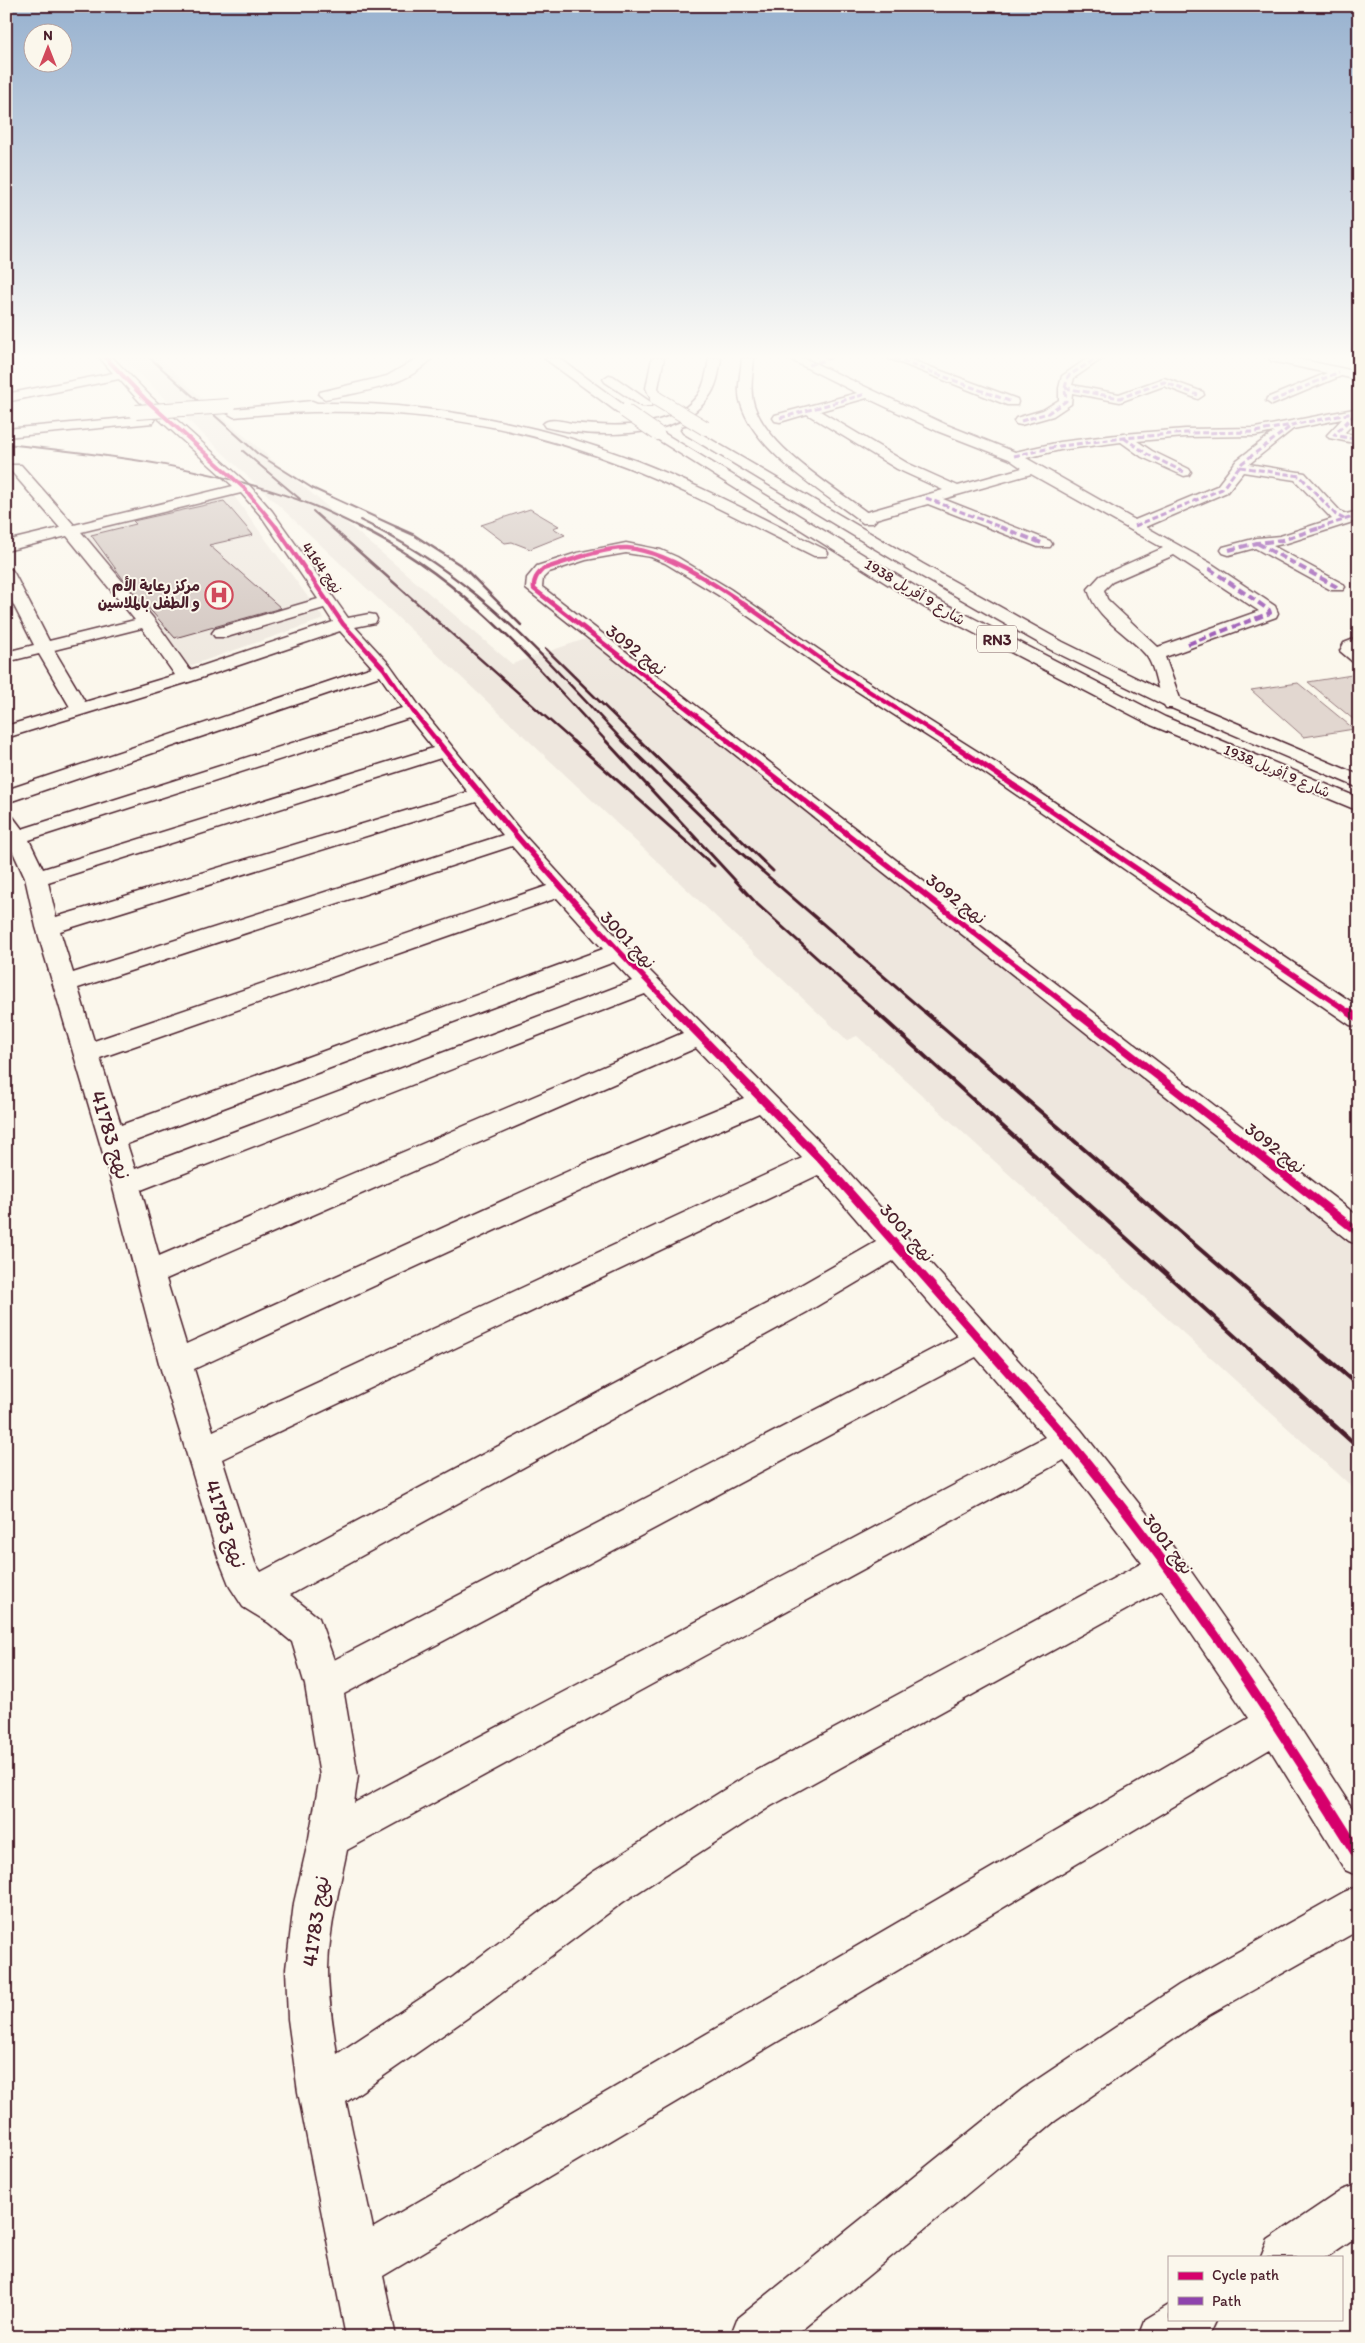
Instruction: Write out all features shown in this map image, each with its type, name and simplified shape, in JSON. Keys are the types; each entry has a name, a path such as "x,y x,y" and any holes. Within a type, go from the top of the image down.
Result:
{"street":[{"path":"20,467 147,622 186,677"},
{"name":"نهج 4164","path":"222,467 244,488 267,514 343,624 384,669"},
{"path":"639,467 930,603"},
{"name":"شارع 9 أفريل 1938","path":"712,467 930,603 1158,721 1359,805"},
{"name":"شارع 9 أفريل 1938","path":"756,467 814,505 959,592 1057,646 1173,704 1359,782"},
{"path":"801,467 959,592"},
{"path":"905,467 955,490"},
{"path":"1174,467 1184,472"},
{"path":"1135,526 1222,489 1239,467"},
{"path":"1248,467 1300,476 1336,515 1347,518 1359,530"},
{"path":"865,517 926,498 1033,469 1083,500 1135,526 1207,567 1269,610 1270,613 1156,654"},
{"path":"6,546 244,488"},
{"path":"926,498 1044,544"},
{"path":"1229,550 1257,543 1282,540 1347,518"},
{"path":"1257,543 1337,587"},
{"name":"نهج 3092","path":"1359,1019 992,769 841,673 724,592 671,560 641,550 626,548 607,550 543,569 533,582 534,589 1359,1233"},
{"path":"1173,704 1156,654 1106,608 1099,600 1096,588 1106,579 1175,549"},
{"path":"6,573 44,648 81,710"},
{"path":"221,633 328,601"},
{"path":"6,732 186,677 343,624 369,618"},
{"path":"6,657 147,622"},
{"path":"1359,642 1350,648 1349,651 1359,658"},
{"path":"6,797 384,669"},
{"name":"نهج 3001","path":"384,669 413,711 560,889 648,984 822,1160 1069,1441 1168,1568 1276,1724 1357,1848"},
{"path":"12,829 413,711"},
{"path":"36,878 445,750"},
{"path":"47,927 481,794"},
{"name":"نهج 41783","path":"12,829 36,878 47,927 126,1184 175,1363 235,1557 242,1575 256,1594 282,1610 306,1631 324,1685 339,1776 329,1838 315,1903 307,1969 310,2020 321,2092 371,2337"},
{"path":"64,984 516,838"},
{"path":"86,1053 560,889"},
{"path":"112,1139 618,952"},
{"path":"126,1184 648,984"},
{"path":"149,1273 700,1036"},
{"path":"175,1363 594,1172 764,1100"},
{"path":"203,1452 822,1160"},
{"path":"256,1594 796,1303 896,1244"},
{"path":"324,1685 981,1339"},
{"path":"329,1838 1069,1441"},
{"path":"321,2092 468,1992 608,1887 757,1792 1168,1568"},
{"path":"356,2264 1276,1724"},
{"path":"755,2337 1038,2105 1194,2000 1359,1907"},
{"path":"1286,2256 1359,2207"},
{"path":"1164,2337 1190,2320"}],"shaded area":[{"path":"238,467 281,467 512,664 591,637 1359,1251 1359,1493 857,1036 847,1040"},
{"name":"مركز رعاية الأم و الطفل بالملاسين","path":"234,496 324,619 189,666 78,531"},
{"path":"1358,674 1359,724 1308,682"},
{"path":"1298,683 1354,729 1304,737 1251,690"}],"building":[{"path":"224,501 253,535 209,545 281,608 175,638 123,579 91,535 136,524 133,521"},
{"path":"530,509 559,526 553,528 565,535 530,549 512,542 505,543 481,525"}],"railway":[{"path":"177,467 238,481 275,492 312,505 361,528"},
{"path":"262,467 300,499"},
{"path":"279,467 312,488 399,528"},
{"path":"313,511 332,528"},
{"path":"360,520 376,528"},
{"path":"331,527 574,742"},
{"path":"358,527 395,547 429,569 462,595 522,651 607,742"},
{"path":"373,527 411,548 446,571 478,596 537,651 624,742"},
{"path":"396,527 414,535 462,566 521,625"},
{"path":"546,649 641,742"},
{"path":"573,741 714,866"},
{"path":"606,741 757,904 878,1013"},
{"path":"640,741 773,871"},
{"path":"624,742 718,833 926,1013"},
{"path":"876,1012 1258,1357"},
{"path":"925,1012 1325,1357"},
{"path":"1257,1356 1359,1448"},
{"path":"1324,1356 1359,1386"}],"marked path":[{"path":"1174,467 1184,472"},
{"path":"1135,526 1222,489 1239,467"},
{"path":"1242,467 1300,476 1336,515 1344,519"},
{"path":"926,498 1044,544"},
{"path":"1229,550 1257,543 1282,540 1359,515"},
{"path":"1257,543 1337,587"},
{"path":"1188,644 1270,613 1269,610 1207,567"}],"cycle path":[{"path":"221,467 244,488 267,514 343,624 384,669 413,711 516,838 618,952 822,1161 1069,1441 1168,1568 1276,1724 1359,1856"},
{"path":"1359,1019 992,769 841,673 724,592 671,560 655,553 626,548 583,556 543,569 535,578 534,589 1359,1233"}],"place":[{"name":"مركز رعاية الأم و الطفل بالملاسين","path":"219,595"}]}
